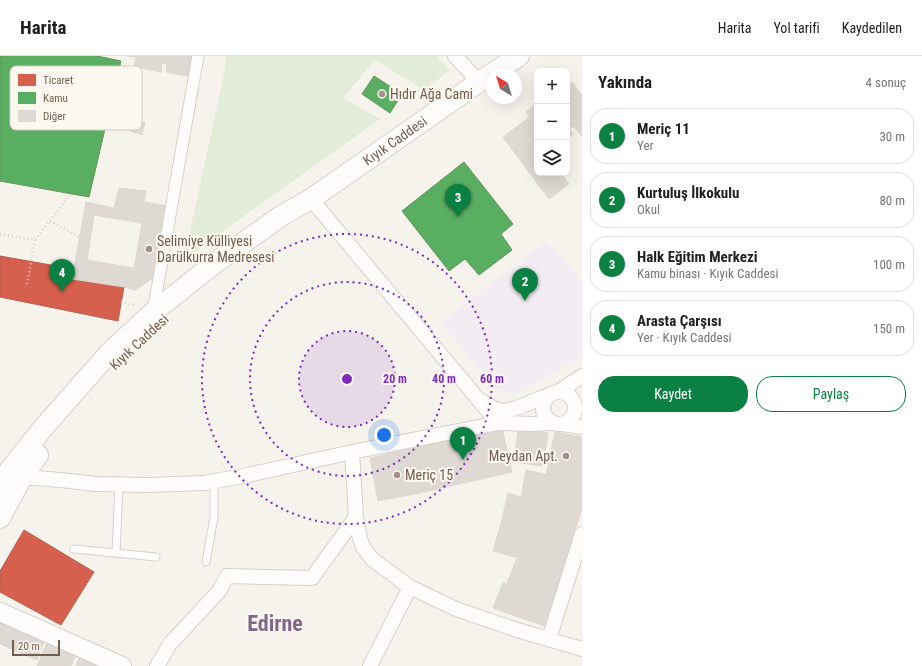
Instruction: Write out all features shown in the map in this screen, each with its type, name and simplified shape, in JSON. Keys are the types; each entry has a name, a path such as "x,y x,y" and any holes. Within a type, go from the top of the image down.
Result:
{"main road":[{"name":"Kıyık Caddesi","path":"0,518 11,478 43,428 110,352 153,313 215,262 296,206 311,199 479,82 520,56"},
{"name":"Kıyık Caddesi","path":"11,478 50,439 111,367 141,338 172,312 299,215 311,199"}],"street":[{"path":"153,313 198,56"},
{"path":"455,56 479,82"},
{"path":"311,199 498,423"},
{"path":"479,400 502,411 510,410 556,392 564,392 577,402 575,403 575,414 572,419 567,422 557,424 547,420 544,415 543,405 548,396 556,392 582,376"},
{"path":"11,478 61,480 96,484 204,483 498,423 557,424 582,427"},
{"path":"352,452 356,517 360,539 363,547 373,560 410,587 456,609 514,629 582,649"},
{"path":"157,666 170,644 220,590 227,576 312,578 356,517"},
{"path":"549,639 582,534"},
{"path":"370,666 410,587"},
{"path":"0,612 122,666"}],"lane":[{"path":"206,562 214,517 214,481"},
{"path":"116,553 119,484"},
{"path":"74,549 156,557"}],"path":[{"path":"27,284 35,240 71,194"},
{"path":"50,221 79,237"},
{"path":"0,234 35,240"}],"shaded area":[{"path":"546,241 582,281 582,356 520,392 506,394 493,387 441,322"}],"green space":[{"path":"226,56 437,56 450,70 424,90 375,60 343,98 380,119 184,259 225,69"}],"building: Ticaret":[{"path":"0,256 62,267 61,278 124,287 118,321 0,297"},
{"path":"24,530 94,572 61,625 0,592 0,571"}],"building: Kamu":[{"path":"0,56 97,56 121,61 120,66 10,66 10,130 105,130 89,197 0,181"},
{"name":"Hıdır Ağa Cami","path":"374,76 402,94 390,113 362,94"},
{"path":"464,162 513,224 501,234 512,250 479,275 465,259 449,271 402,211"}],"building: Diğer":[{"path":"127,56 192,56 188,76 166,72 167,64 162,63 161,72 142,68 142,66 134,66 136,57"},
{"path":"572,82 582,95 582,137 574,126 570,128 570,84"},
{"path":"534,106 534,176 563,176 569,184 549,199 503,137 530,117 526,112"},
{"path":"142,122 145,123 142,135 130,131 142,130"},
{"name":"Selimiye Külliyesi Darülkurra Medresesi","path":"119,188 146,191 144,202 168,206 156,276 135,290 72,279 86,202 114,208","holes":["94,215 142,223 134,268 87,260"]},
{"path":"502,428 512,472 424,492 414,448"},
{"path":"518,429 548,433 543,466 514,462"},
{"name":"Meydan Apt.","path":"555,432 582,437 582,482 546,475"},
{"name":"Meriç 15","path":"414,448 424,492 378,501 370,458"},
{"path":"526,470 582,482 582,509 580,515 521,498"},
{"path":"508,493 580,515 570,546 501,524"},
{"path":"501,524 570,546 563,570 493,551"},
{"path":"517,558 563,570 556,598 507,583"},
{"path":"503,583 556,598 547,627 493,608"},
{"path":"0,620 45,639 37,660 0,644"},
{"path":"49,638 78,650 71,666 37,666"},
{"path":"81,653 101,660 99,666 76,666"}],"place":[{"name":"Hıdır Ağa Cami","path":"382,94"},
{"name":"Halk Eğitim Merkezi","path":"458,217"},
{"name":"Selimiye Külliyesi Darülkurra Medresesi","path":"149,249"},
{"name":"Arasta Çarşısı","path":"62,292"},
{"name":"Kurtuluş İlkokulu","path":"525,301"},
{"name":"Meydan Apt.","path":"566,456"},
{"name":"Meriç 11","path":"463,460"},
{"name":"Meriç 15","path":"397,475"}],"district":[{"name":"Edirne","path":"275,623"}]}
